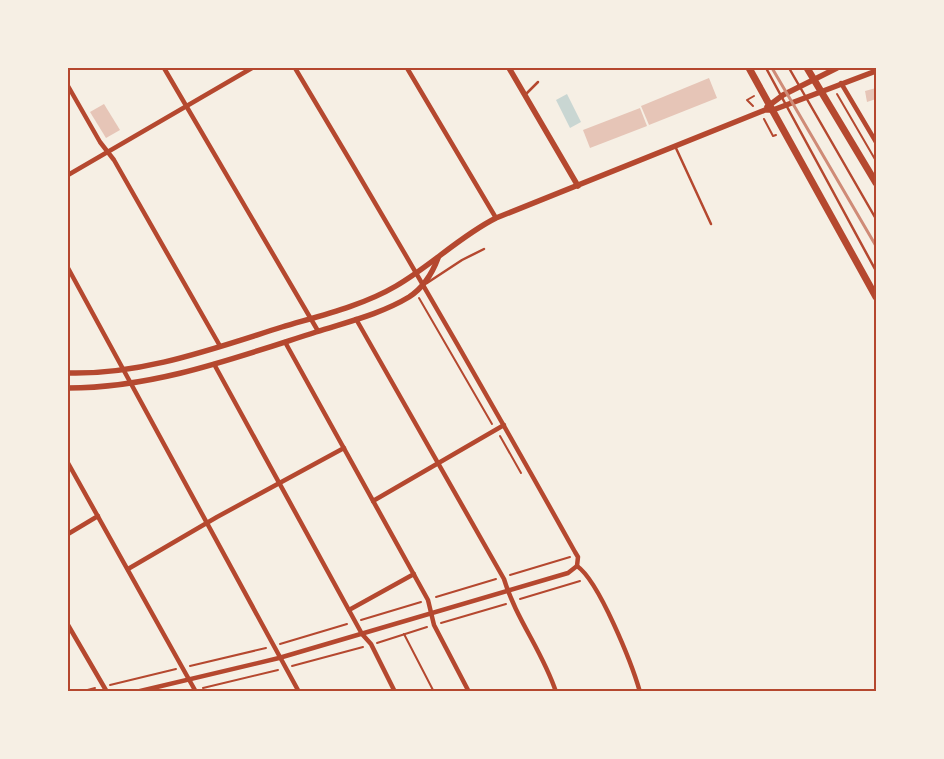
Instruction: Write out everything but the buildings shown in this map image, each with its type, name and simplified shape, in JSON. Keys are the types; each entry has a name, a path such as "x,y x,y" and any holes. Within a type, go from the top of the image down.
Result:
{"main road":[{"path":"749,68 876,297"},
{"path":"807,68 876,183"}],"street":[{"path":"164,68 318,331"},
{"path":"68,175 252,68"},
{"path":"136,692 280,658 572,572 577,566 578,557 504,425 295,68"},
{"path":"407,68 496,218"},
{"path":"509,68 578,186"},
{"path":"68,373 123,370 220,346 311,319 383,293 438,258 469,233 496,218 765,110 771,107 783,95 837,68"},
{"path":"771,107 788,105 833,86 876,71"},
{"path":"841,83 876,142"},
{"path":"68,86 220,346"},
{"path":"68,388 131,384 214,364 356,319 401,301 423,285 434,269 438,258"},
{"path":"68,268 299,692"},
{"path":"356,319 503,577 512,602 556,692"},
{"path":"285,342 428,600 434,625 469,692"},
{"path":"214,364 362,634 371,644 395,692"},
{"path":"373,501 504,425"},
{"path":"128,569 344,448"},
{"path":"68,463 196,691"},
{"path":"68,534 98,516"},
{"path":"577,566 589,578 629,657 640,692"},
{"path":"349,610 414,574"},
{"path":"68,625 107,692"}],"lane":[{"path":"766,68 783,95 876,271"},
{"path":"789,68 876,219"},
{"path":"524,94 538,82"},
{"path":"675,146 711,224"},
{"path":"423,285 462,260 484,249"}],"path":[{"path":"833,86 876,161"},
{"path":"80,692 273,646 570,557"},
{"path":"196,691 371,644 589,578"},
{"path":"404,634 434,692"}],"shaded area":[{"path":"567,94 581,122 570,128 556,100"}],"railway":[{"path":"772,68 876,246"}]}
